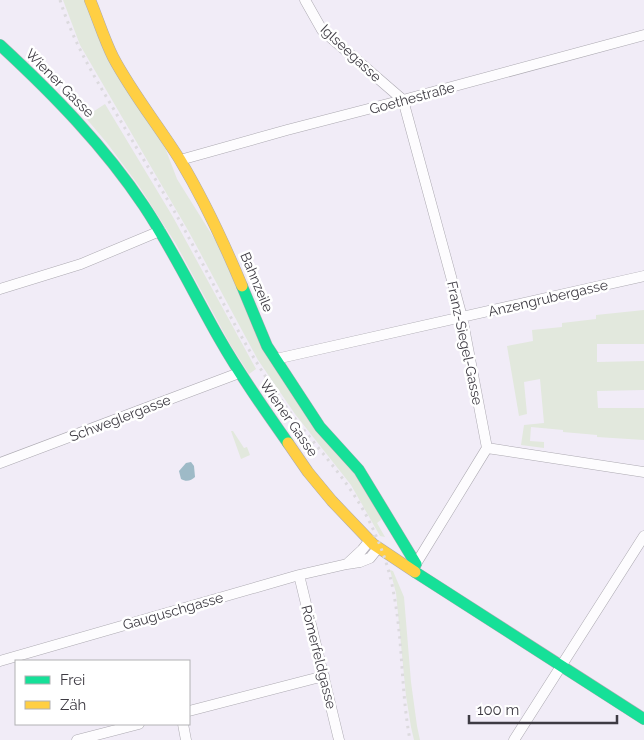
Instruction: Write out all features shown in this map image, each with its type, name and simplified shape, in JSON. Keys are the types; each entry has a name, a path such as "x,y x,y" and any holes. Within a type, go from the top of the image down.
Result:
{"main road":[{"name":"Bahnzeile","path":"90,0 113,56 180,160 210,215 226,248 267,346 320,427 359,470 414,567"},
{"name":"Wiener Gasse","path":"0,45 48,89 93,138 127,182 160,231 239,373 308,472 341,512 374,544 396,561 414,567 485,618 644,719"}],"street":[{"name":"Iglseegasse","path":"305,0 322,30 403,100"},
{"name":"Goethestraße","path":"180,160 644,35"},
{"name":"Franz-Siegel-Gasse","path":"403,100 462,317 487,448"},
{"path":"0,289 82,264 160,231"},
{"name":"Anzengrubergasse","path":"276,359 644,276"},
{"name":"Schweglergasse","path":"0,463 239,373"},
{"path":"414,567 487,448 644,472"},
{"path":"514,740 644,536"},
{"name":"Gauguschgasse","path":"0,661 299,575 347,564 362,550 374,544"},
{"name":"Römerfeldgasse","path":"299,575 339,740"},
{"path":"190,711 324,676"},
{"path":"77,740 135,725"},
{"path":"183,725 186,740"}],"shaded area":[{"path":"63,0 84,0 166,150 177,179 217,243 267,356 357,477 382,519 377,523 385,537 380,536 351,485 295,414 258,360 189,232 80,45"},
{"path":"105,104 173,217 256,369 249,374 230,344 176,244 139,186 85,117"},
{"path":"644,310 644,344 597,344 597,362 644,361 644,390 597,391 598,408 644,408 644,440 597,437 597,435 531,427 530,441 544,442 544,448 521,445 524,425 544,423 540,379 524,382 527,414 519,416 507,346 533,341 532,330 562,327 562,323 596,319 596,315"},
{"path":"231,431 233,431 244,448 247,447 250,455 241,459"},
{"path":"390,570 393,571 404,597 411,682 420,740 414,740 411,727 406,696 396,593"}],"water":[{"path":"191,462 194,466 195,477 185,481 181,479 179,471 186,463"}],"railway":[{"path":"60,0 70,28 90,69 173,209 224,305 265,376 353,493 372,527 385,560 394,595 410,740"}],"traffic: fast":[{"path":"0,45 77,121 129,184 164,238 235,365 288,443"},
{"path":"242,286 267,346 320,427 359,470 416,564"},
{"path":"415,572 644,719"}],"traffic: slow":[{"path":"90,0 113,57 189,175 242,286"},
{"path":"288,443 308,472 332,501 373,544 415,572"}]}
